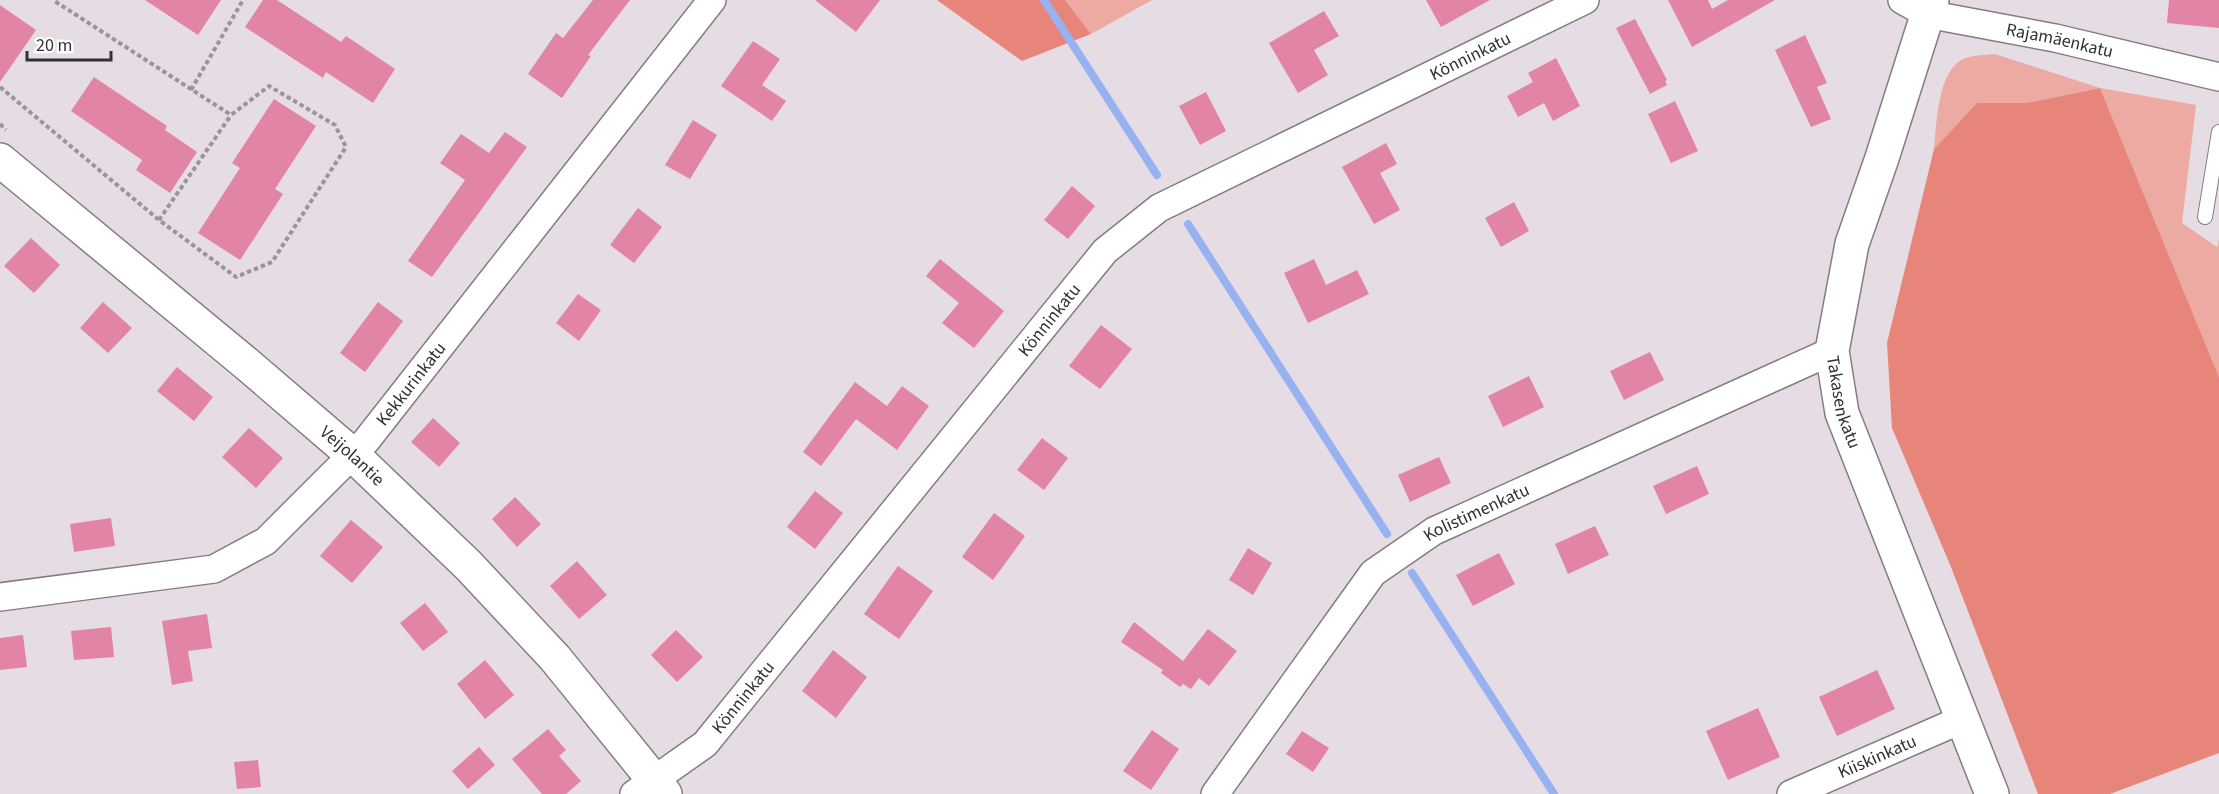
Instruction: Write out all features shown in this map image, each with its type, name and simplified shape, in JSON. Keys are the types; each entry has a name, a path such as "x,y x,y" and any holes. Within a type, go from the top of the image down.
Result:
{"street":[{"name":"Kekkurinkatu","path":"0,597 214,569 266,541 354,456 712,0"},
{"name":"Könninkatu","path":"650,789 705,744 1105,251 1159,208 1585,0"},
{"name":"Rajamäenkatu","path":"1920,5 2219,77"},
{"name":"Takasenkatu","path":"1920,5 1882,159 1852,244 1832,351 1842,413 1992,794"},
{"name":"Veijolantie","path":"0,160 248,365 354,456 468,565 555,658 650,789"},
{"name":"Kolistimenkatu","path":"1215,794 1373,573 1434,531 1832,351"},
{"name":"Kiiskinkatu","path":"1791,794 1963,718"}],"lane":[{"path":"2205,217 2219,132"}],"path":[{"path":"53,0 231,115"},
{"path":"191,90 243,0"},
{"path":"0,87 159,220 236,277 272,262 346,147 335,125 269,86 231,115 159,220"}],"shaded area":[{"path":"937,0 1065,0 1091,34 1022,61"},
{"path":"1065,0 1152,0 1091,34"},
{"path":"1995,54 2100,88 2027,103 1977,103 1934,149 1940,98 1949,73 1956,64 1966,58"},
{"path":"2100,88 2196,105 2182,223 2217,247 2219,239 2219,377"},
{"path":"2100,88 2219,377 2219,753 2110,794 2038,794 1951,567 1892,428 1887,343 1934,149 1977,103 2027,103"}],"building":[{"path":"145,0 221,0 198,35"},
{"path":"263,0 277,0 341,42 346,36 395,69 373,103 326,72 323,78 245,27"},
{"path":"593,0 630,0 588,55 591,56 562,98 528,74 556,33 563,38"},
{"path":"815,0 880,0 856,32"},
{"path":"1426,0 1490,0 1441,27"},
{"path":"1668,0 1708,0 1712,9 1728,0 1775,0 1692,47"},
{"path":"2169,0 2219,0 2219,28 2167,23"},
{"path":"0,5 36,30 0,82"},
{"path":"1324,11 1339,36 1314,50 1328,75 1298,93 1269,43"},
{"path":"1635,19 1667,80 1665,81 1667,85 1650,94 1616,28"},
{"path":"1805,35 1827,83 1817,87 1831,119 1811,127 1775,50"},
{"path":"753,41 780,59 762,85 786,101 772,121 721,86"},
{"path":"1556,58 1580,106 1553,121 1544,103 1518,117 1507,96 1533,82 1528,73"},
{"path":"94,77 167,126 165,130 197,152 170,193 136,170 142,160 71,111"},
{"path":"1206,92 1226,131 1200,145 1179,106"},
{"path":"274,99 316,126 275,189 283,194 240,260 198,233 240,168 232,163"},
{"path":"1675,101 1698,151 1671,163 1648,114"},
{"path":"693,120 717,135 690,179 665,165"},
{"path":"505,132 527,147 432,277 408,261 465,180 440,163 461,134 489,153"},
{"path":"1386,143 1397,164 1380,173 1400,210 1374,224 1342,167"},
{"path":"1072,186 1095,206 1068,239 1044,220"},
{"path":"1514,202 1529,231 1501,247 1485,218"},
{"path":"638,208 662,227 634,263 610,245"},
{"path":"31,238 60,265 34,293 4,266"},
{"path":"940,259 1004,311 974,348 942,323 959,303 926,276"},
{"path":"1314,259 1326,285 1357,270 1369,294 1308,323 1284,273"},
{"path":"578,294 601,310 579,341 556,323"},
{"path":"103,302 132,328 108,353 80,328"},
{"path":"378,302 403,321 365,372 340,353"},
{"path":"1101,325 1132,349 1100,389 1069,366"},
{"path":"1650,352 1664,380 1624,400 1610,371"},
{"path":"177,367 213,397 194,421 157,391"},
{"path":"1529,376 1544,407 1503,427 1488,396"},
{"path":"855,382 887,406 902,386 929,406 897,450 856,419 821,466 803,452"},
{"path":"433,418 460,443 439,467 411,442"},
{"path":"249,428 283,458 256,488 222,457"},
{"path":"1042,438 1068,458 1044,490 1017,470"},
{"path":"1439,457 1451,483 1410,502 1398,475"},
{"path":"1697,466 1709,494 1666,514 1653,486"},
{"path":"815,491 843,513 815,549 787,527"},
{"path":"515,497 541,524 517,547 492,519"},
{"path":"994,513 1025,536 993,580 962,557"},
{"path":"111,518 115,546 74,552 70,524"},
{"path":"351,520 383,547 352,583 320,556"},
{"path":"1595,526 1609,555 1568,574 1555,544"},
{"path":"1248,548 1272,563 1253,595 1229,580"},
{"path":"1499,553 1515,584 1473,606 1456,575"},
{"path":"577,561 607,595 579,619 550,586"},
{"path":"898,566 933,591 899,639 864,614"},
{"path":"425,603 448,632 423,651 400,623"},
{"path":"207,614 212,648 188,651 193,681 172,685 162,621"},
{"path":"1134,622 1183,661 1208,629 1237,651 1209,686 1199,678 1191,689 1183,684 1180,687 1161,673 1163,670 1121,642"},
{"path":"111,627 114,657 74,660 71,631"},
{"path":"676,630 703,657 677,682 651,655"},
{"path":"23,635 27,667 0,670 0,638"},
{"path":"833,650 867,677 836,718 802,691"},
{"path":"485,660 514,695 485,719 457,684"},
{"path":"1877,670 1895,709 1837,736 1819,697"},
{"path":"1758,708 1780,757 1728,780 1706,731"},
{"path":"548,729 566,750 559,756 581,781 566,794 542,794 512,759"},
{"path":"1152,730 1179,749 1151,790 1123,771"},
{"path":"1302,731 1329,748 1313,772 1286,754"},
{"path":"479,747 495,765 468,789 452,771"},
{"path":"258,760 261,787 237,789 234,762"}],"waterway":[{"path":"1044,0 1157,175"},
{"path":"1188,224 1387,534"},
{"path":"1412,573 1554,794"}]}
